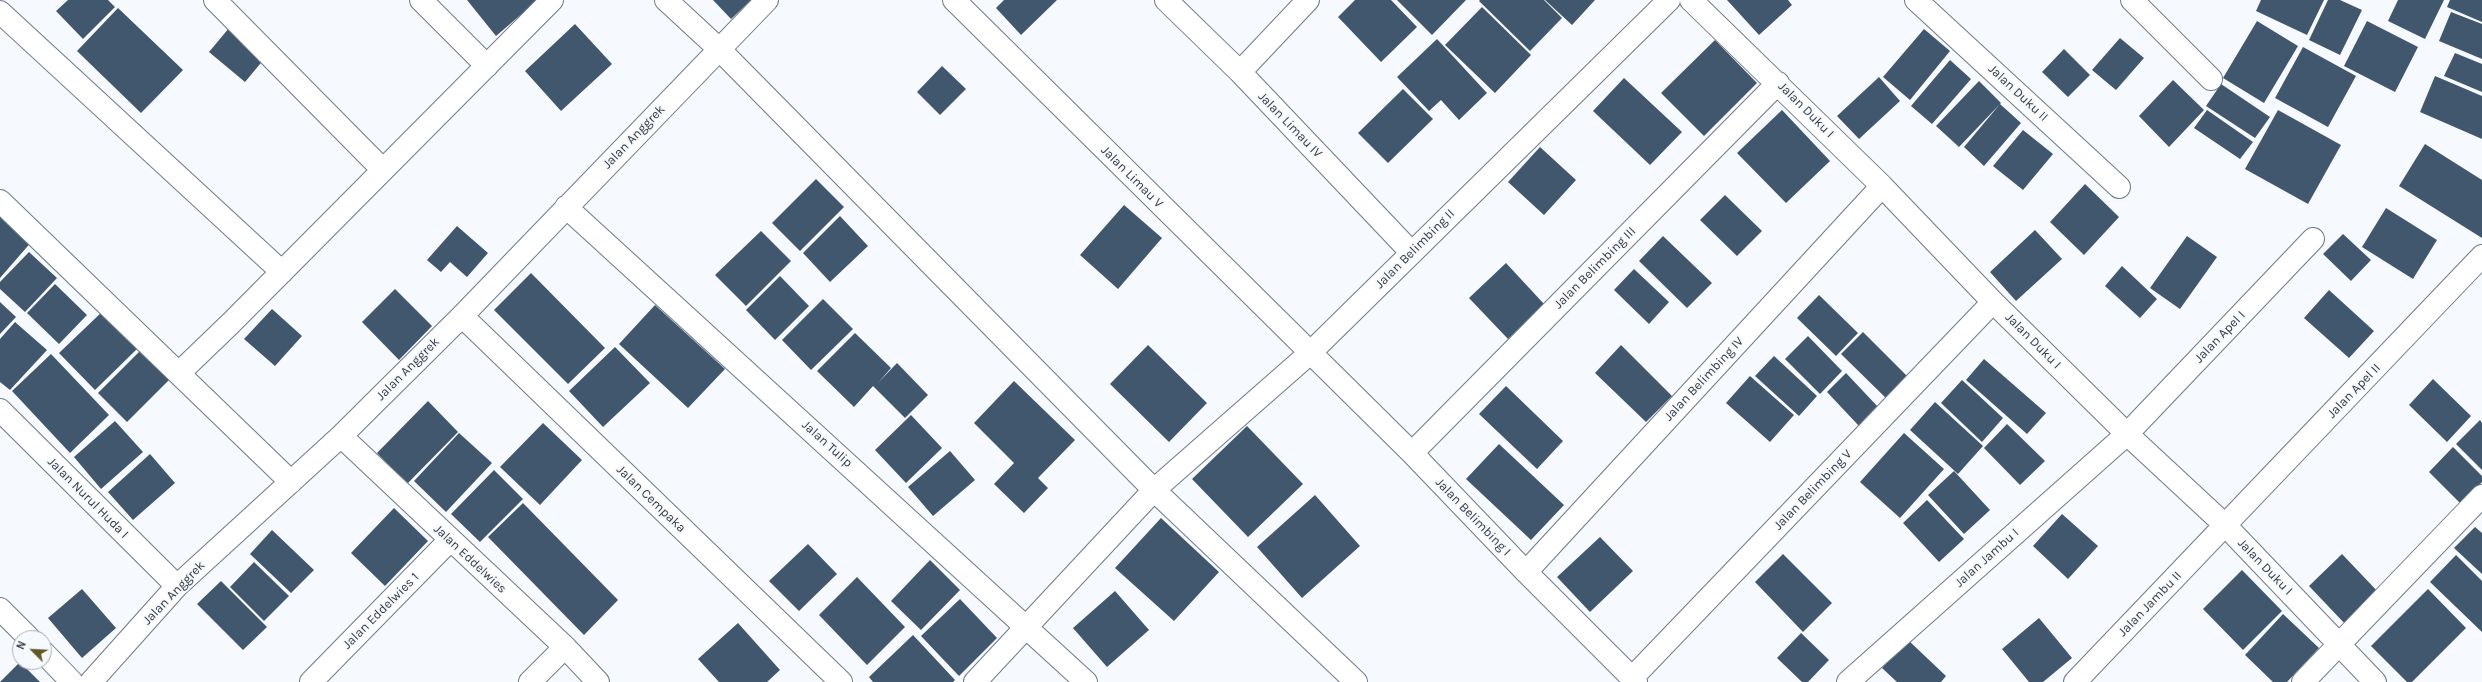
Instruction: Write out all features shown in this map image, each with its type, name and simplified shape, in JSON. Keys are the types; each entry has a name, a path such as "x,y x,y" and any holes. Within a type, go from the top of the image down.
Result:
{"street":[{"path":"215,0 383,170"},
{"path":"421,0 487,66"},
{"path":"179,373 282,272 552,0"},
{"path":"666,0 719,49 1154,490 1356,682"},
{"name":"Jalan Anggrek","path":"91,682 177,586 341,436 462,316 767,0"},
{"name":"Jalan Limau V","path":"954,0 1309,354"},
{"name":"Jalan Limau IV","path":"1166,0 1240,72 1411,252"},
{"path":"1240,72 1308,0"},
{"name":"Jalan Belimbing II","path":"975,682 1028,627 1154,490 1309,354 1411,252 1669,0"},
{"name":"Jalan Duku I","path":"1691,0 1778,82 1882,186 1993,302 2127,434 2226,526 2341,644 2375,682"},
{"name":"Jalan Duku II","path":"1916,0 2119,187"},
{"path":"2132,0 2211,79"},
{"path":"0,12 282,272"},
{"name":"Jalan Belimbing III","path":"1412,453 1778,82"},
{"name":"Jalan Belimbing IV","path":"1526,572 1882,186"},
{"path":"0,201 291,482"},
{"name":"Jalan Tulip","path":"566,207 1028,627 1086,682"},
{"name":"Jalan Apel I","path":"2127,434 2313,239"},
{"name":"Jalan Apel II","path":"2226,526 2482,256"},
{"name":"Jalan Belimbing V","path":"1634,680 1993,302"},
{"name":"Jalan Cempaka","path":"462,316 841,682"},
{"name":"Jalan Belimbing I","path":"1309,354 1412,453 1526,572 1634,680"},
{"name":"Jalan Nurul Huda I","path":"0,410 177,586"},
{"name":"Jalan Jambu I","path":"1848,682 2127,434"},
{"name":"Jalan Eddelwies","path":"341,436 565,647 598,682"},
{"path":"2303,682 2482,496"},
{"name":"Jalan Jambu II","path":"2075,682 2226,526"},
{"name":"Jalan Eddelwies 1","path":"311,682 450,540"},
{"path":"0,608 21,630"},
{"path":"530,682 565,647"},
{"path":"52,661 72,682"}],"building":[{"path":"68,0 108,0 115,7 83,39 56,11"},
{"path":"467,0 538,0 496,36"},
{"path":"713,0 751,0 731,19"},
{"path":"1004,0 1057,0 1021,35 996,8"},
{"path":"1355,0 1391,0 1417,27 1381,62 1338,17"},
{"path":"1397,0 1466,0 1432,35"},
{"path":"1544,0 1562,18 1530,51 1479,1"},
{"path":"1545,0 1595,0 1572,25"},
{"path":"1727,0 1788,0 1792,5 1759,35"},
{"path":"2261,0 2324,0 2307,35 2256,11"},
{"path":"2328,0 2340,0 2362,10 2340,55 2309,40"},
{"path":"2398,0 2444,0 2425,39 2388,21"},
{"path":"2450,0 2482,0 2482,22 2447,7"},
{"path":"1482,7 1531,55 1495,93 1445,45"},
{"path":"118,8 183,70 141,113 77,51"},
{"path":"2451,12 2482,24 2482,59 2439,41"},
{"path":"2257,21 2298,46 2264,103 2223,78"},
{"path":"2367,21 2418,47 2395,92 2344,66"},
{"path":"575,24 612,64 561,111 525,71"},
{"path":"229,28 265,58 245,82 209,52"},
{"path":"1924,29 1950,51 1910,100 1883,77"},
{"path":"2120,38 2144,58 2116,90 2092,70"},
{"path":"1437,39 1487,93 1459,120 1441,100 1429,111 1397,77"},
{"path":"1715,40 1757,83 1704,136 1661,93"},
{"path":"2303,47 2356,76 2328,127 2275,98"},
{"path":"2064,49 2090,75 2068,97 2042,72"},
{"path":"2455,53 2482,64 2482,92 2444,76"},
{"path":"1950,60 1971,79 1932,124 1911,106"},
{"path":"942,66 966,89 940,115 917,92"},
{"path":"2435,76 2482,96 2482,139 2420,112"},
{"path":"1879,77 1900,101 1859,139 1837,116"},
{"path":"1624,78 1682,132 1650,165 1593,111"},
{"path":"2173,80 2204,110 2169,147 2139,116"},
{"path":"1979,81 2001,103 1959,147 1936,126"},
{"path":"2221,84 2270,117 2255,138 2206,106"},
{"path":"1403,89 1433,119 1388,163 1358,133"},
{"path":"2000,104 2021,123 1984,166 1964,147"},
{"path":"1782,110 1830,161 1786,203 1737,153"},
{"path":"2207,110 2253,142 2240,159 2194,128"},
{"path":"2278,110 2341,145 2308,204 2245,169"},
{"path":"2023,130 2053,154 2023,190 1993,166"},
{"path":"2425,144 2482,180 2482,238 2399,186"},
{"path":"1540,147 1576,180 1544,215 1508,182"},
{"path":"816,179 844,207 800,251 772,223"},
{"path":"2085,184 2119,217 2084,255 2050,222"},
{"path":"1725,195 1762,231 1737,256 1700,220"},
{"path":"1124,205 1162,238 1118,289 1080,255"},
{"path":"2386,208 2437,240 2413,279 2362,247"},
{"path":"0,214 33,240 0,278"},
{"path":"840,216 868,246 830,282 803,253"},
{"path":"457,226 488,253 467,277 450,262 441,272 427,260"},
{"path":"2035,230 2062,259 2016,301 1990,272"},
{"path":"761,231 791,261 746,306 715,275"},
{"path":"2343,234 2371,260 2351,281 2323,254"},
{"path":"1663,236 1712,283 1687,308 1639,261"},
{"path":"2187,236 2217,257 2180,309 2150,288"},
{"path":"29,252 57,278 25,312 0,289 0,282"},
{"path":"1506,263 1544,304 1508,339 1469,298"},
{"path":"2122,266 2157,299 2140,318 2105,286"},
{"path":"1634,269 1669,302 1649,324 1614,290"},
{"path":"531,273 605,348 568,384 494,310"},
{"path":"780,276 809,306 775,340 746,310"},
{"path":"55,284 87,315 59,344 27,313"},
{"path":"395,289 432,326 399,360 362,322"},
{"path":"2329,290 2374,331 2349,358 2304,318"},
{"path":"1819,295 1858,333 1836,356 1797,318"},
{"path":"823,299 853,329 811,370 782,340"},
{"path":"0,302 16,317 0,334"},
{"path":"655,305 725,369 688,408 619,344"},
{"path":"272,309 302,336 275,366 244,339"},
{"path":"104,310 139,347 95,390 59,353"},
{"path":"15,322 47,350 10,390 0,382 0,339"},
{"path":"1863,332 1912,381 1891,403 1841,354"},
{"path":"855,333 891,368 878,383 897,363 928,395 905,418 873,386 854,407 817,371"},
{"path":"1808,336 1842,371 1820,394 1785,359"},
{"path":"1148,345 1207,403 1169,442 1110,384"},
{"path":"1621,345 1672,396 1646,422 1595,373"},
{"path":"615,347 650,383 603,427 569,391"},
{"path":"142,349 171,378 127,422 98,393"},
{"path":"51,354 109,415 70,453 12,391"},
{"path":"1774,356 1817,396 1799,416 1755,376"},
{"path":"1984,359 2046,413 2027,434 1966,380"},
{"path":"1846,373 1879,408 1859,426 1827,392"},
{"path":"1750,376 1794,415 1770,442 1726,403"},
{"path":"2433,379 2471,416 2447,442 2409,405"},
{"path":"1962,380 2003,418 1982,442 1941,403"},
{"path":"1014,381 1075,440 1038,478 1048,488 1024,513 994,484 1014,463 974,423"},
{"path":"1506,386 1563,441 1537,469 1479,414"},
{"path":"428,401 458,432 407,484 377,453"},
{"path":"1935,402 1983,446 1958,474 1910,430"},
{"path":"911,415 942,448 906,483 875,450"},
{"path":"2480,420 2482,423 2482,470 2456,444"},
{"path":"115,421 143,452 101,489 74,457"},
{"path":"543,423 582,460 540,505 500,467"},
{"path":"2007,424 2045,461 2020,485 1984,448"},
{"path":"1247,426 1303,484 1248,537 1192,479"},
{"path":"459,433 492,463 446,512 414,481"},
{"path":"1904,433 1944,469 1900,518 1860,482"},
{"path":"1499,444 1564,505 1531,540 1466,479"},
{"path":"2453,447 2482,476 2482,482 2461,504 2429,472"},
{"path":"950,451 975,480 933,516 908,487"},
{"path":"150,454 175,483 133,520 108,492"},
{"path":"494,470 523,499 480,542 451,514"},
{"path":"1954,471 1990,510 1964,534 1928,495"},
{"path":"1315,495 1360,546 1302,598 1257,547"},
{"path":"1927,500 1964,539 1939,562 1903,523"},
{"path":"523,503 618,600 584,635 488,537"},
{"path":"394,508 428,541 385,586 351,553"},
{"path":"2062,514 2098,546 2068,579 2033,546"},
{"path":"1161,518 1219,572 1174,621 1115,568"},
{"path":"2475,527 2482,533 2482,574 2454,548"},
{"path":"272,530 314,570 291,593 250,554"},
{"path":"1600,537 1633,571 1590,612 1557,577"},
{"path":"808,544 837,574 799,611 769,581"},
{"path":"1783,554 1832,603 1803,632 1755,582"},
{"path":"2342,554 2380,594 2347,626 2309,586"},
{"path":"2456,555 2482,581 2482,632 2430,582"},
{"path":"930,560 960,590 921,630 891,601"},
{"path":"254,562 289,596 264,621 230,587"},
{"path":"2242,570 2282,611 2243,650 2203,609"},
{"path":"857,577 905,627 867,665 819,615"},
{"path":"221,581 267,627 243,650 197,604"},
{"path":"82,589 116,628 82,658 48,618"},
{"path":"2428,589 2466,628 2412,682 2407,682 2371,646"},
{"path":"1115,591 1149,630 1107,667 1073,628"},
{"path":"960,599 997,638 959,676 921,636"},
{"path":"2283,614 2319,648 2287,682 2273,682 2245,655"},
{"path":"2039,618 2072,658 2043,682 2029,682 2002,649"},
{"path":"738,623 780,670 767,682 719,682 698,659"},
{"path":"1801,633 1829,660 1808,682 1802,682 1777,658"},
{"path":"913,635 955,680 953,682 873,682 869,677"},
{"path":"1908,640 1946,676 1941,682 1897,682 1882,668"},
{"path":"12,670 28,670 40,682 0,682"}]}
